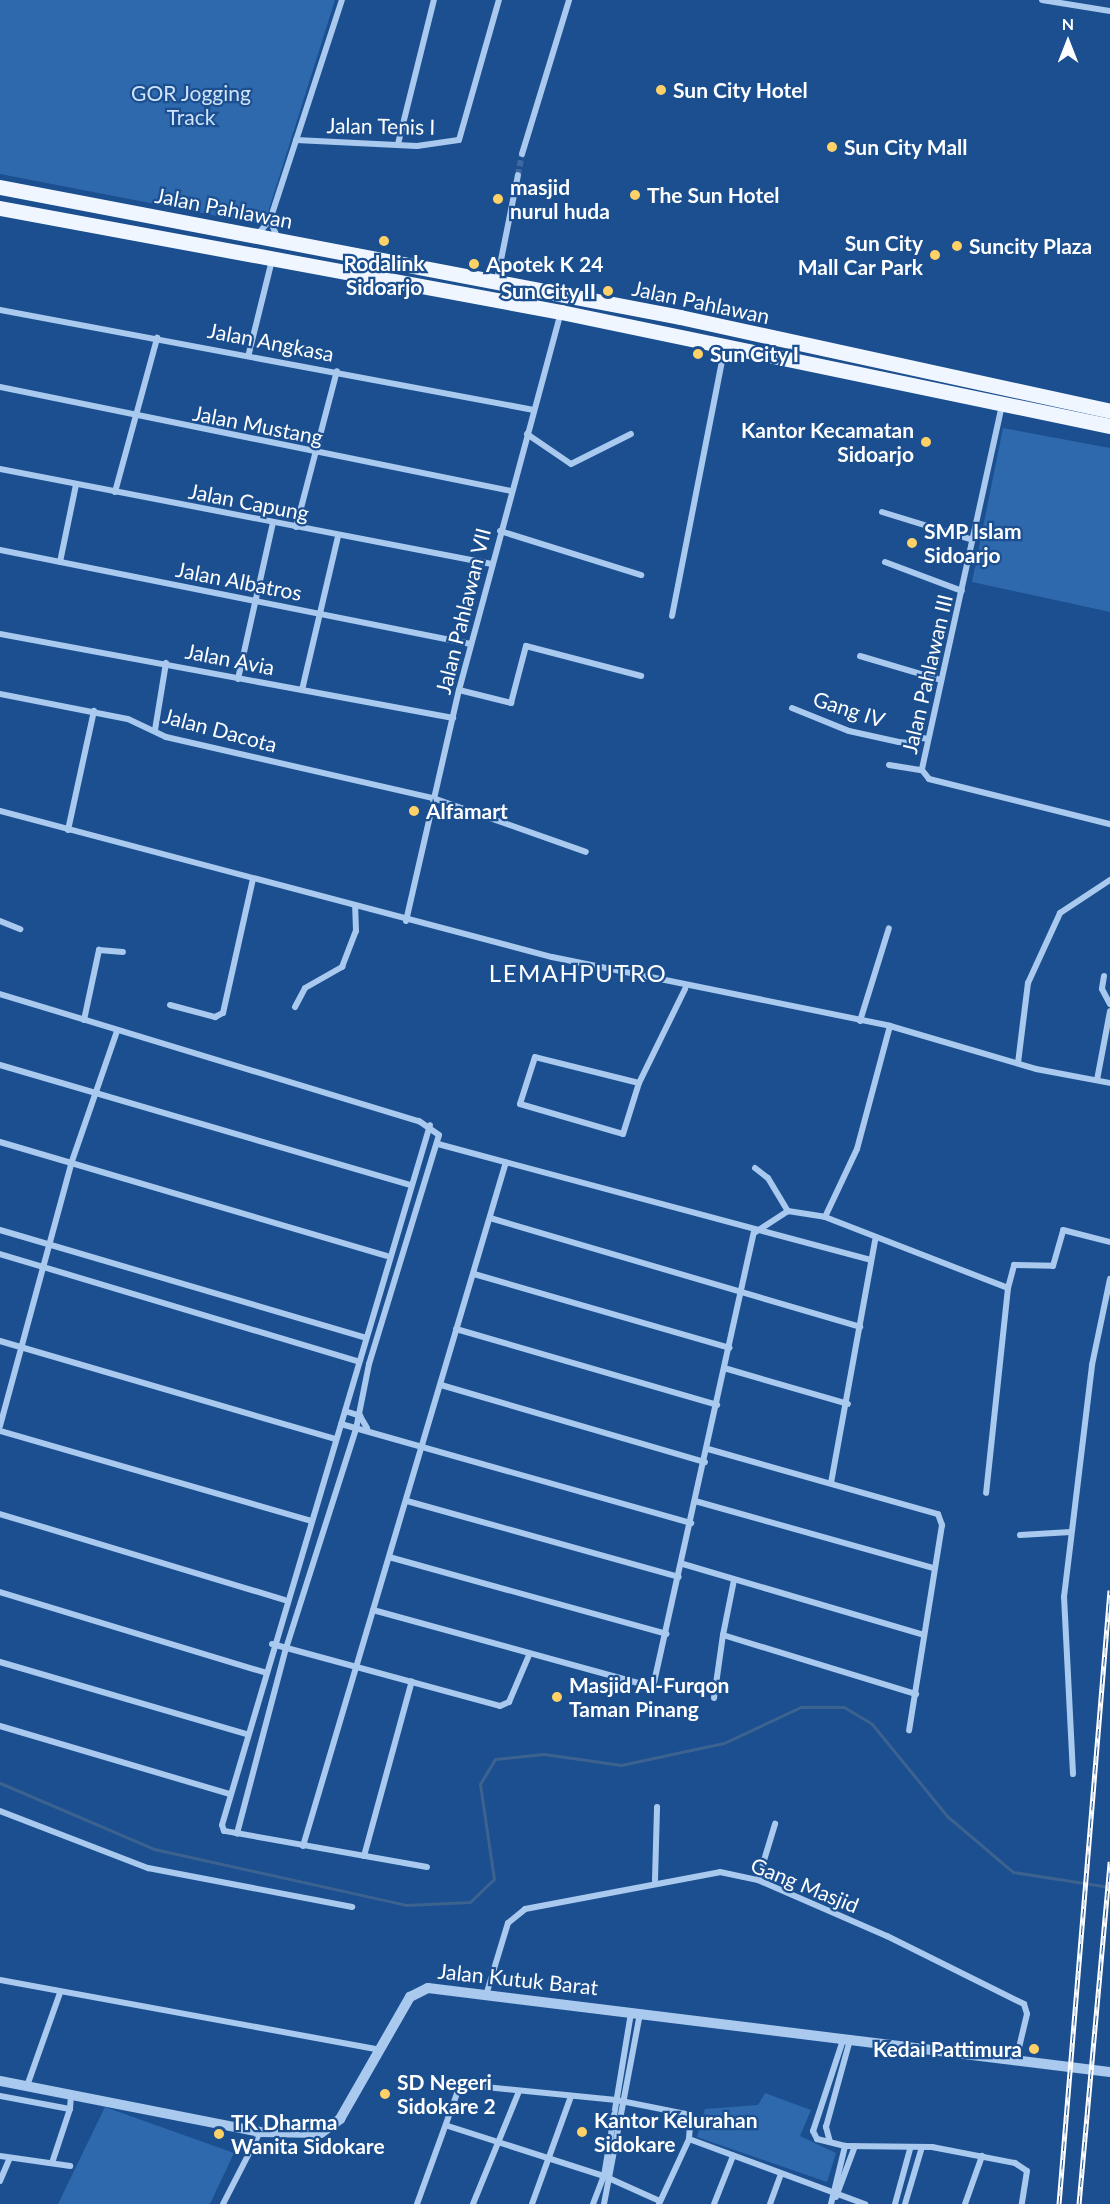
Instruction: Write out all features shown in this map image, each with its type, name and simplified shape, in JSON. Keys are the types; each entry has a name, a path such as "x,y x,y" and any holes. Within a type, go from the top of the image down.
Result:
{"main road":[{"name":"Jalan Pahlawan","path":"0,187 680,317 1110,411"},
{"name":"Jalan Pahlawan","path":"0,208 271,264 561,312 1110,426"},
{"path":"652,330 655,313"},
{"path":"675,335 680,317"}],"street":[{"path":"257,235 270,220 342,0"},
{"path":"398,144 434,0"},
{"name":"Jalan Tenis I","path":"296,140 436,145 462,136 499,0"},
{"path":"522,154 569,0"},
{"path":"1042,0 1110,11"},
{"path":"496,282 518,175"},
{"path":"270,220 278,240"},
{"path":"249,353 271,264"},
{"name":"Jalan Angkasa","path":"0,310 249,353 534,410"},
{"name":"Jalan Pahlawan VII","path":"406,921 459,690 500,531 561,312"},
{"path":"115,492 133,418 157,338"},
{"path":"672,616 726,345"},
{"path":"296,527 337,371"},
{"name":"Jalan Mustang","path":"0,387 133,418 511,491"},
{"name":"Jalan Pahlawan III","path":"923,773 928,738 963,591 1002,404"},
{"path":"527,434 571,464 631,434"},
{"name":"Jalan Capung","path":"0,469 338,537 492,564"},
{"path":"60,562 76,485"},
{"path":"882,512 973,540"},
{"path":"238,679 273,524"},
{"path":"500,531 641,575"},
{"path":"302,690 338,537"},
{"name":"Jalan Albatros","path":"0,550 471,644"},
{"path":"885,562 963,591"},
{"name":"Jalan Avia","path":"0,634 453,718"},
{"path":"459,690 509,704 526,646 641,676"},
{"path":"860,656 941,680"},
{"path":"155,730 166,663"},
{"name":"Jalan Dacota","path":"0,693 94,711 155,730 433,798 585,852"},
{"name":"Gang IV","path":"792,708 849,731 909,743 912,736 928,738"},
{"path":"68,830 94,711"},
{"path":"889,765 1110,824"},
{"path":"0,811 355,905 406,921 685,989 890,1026 1036,1069 1110,1083"},
{"path":"170,1005 215,1017 223,1013 253,879"},
{"path":"1018,1063 1028,983 1060,913 1110,880"},
{"path":"295,1007 305,988 342,967 356,931 355,905"},
{"path":"0,921 20,929"},
{"path":"860,1021 889,928"},
{"path":"84,1020 99,950 123,952"},
{"path":"1104,976 1102,989 1110,1004"},
{"path":"639,1083 535,1057 520,1104 621,1135 639,1083 685,989"},
{"path":"0,994 430,1125 438,1143 369,1364 360,1416 286,1648 237,1834"},
{"path":"1097,1080 1110,1011"},
{"path":"825,1217 857,1149 890,1026"},
{"path":"0,1426 71,1164 117,1031"},
{"path":"0,1065 410,1185"},
{"path":"427,1867 237,1834 222,1827 284,1600 345,1411 387,1256 430,1125"},
{"path":"0,1142 387,1256"},
{"path":"438,1143 753,1233 870,1260"},
{"path":"303,1846 506,1162"},
{"path":"755,1168 768,1178 788,1211"},
{"path":"372,1610 645,1688 655,1683 683,1564 753,1233 788,1211 825,1217 875,1240 1008,1288"},
{"path":"490,1218 860,1327"},
{"path":"0,1230 364,1337"},
{"path":"986,1493 1008,1288 1014,1265 1053,1266 1063,1230 1110,1242"},
{"path":"831,1483 848,1404 875,1240"},
{"path":"0,1254 357,1361"},
{"path":"474,1274 730,1348"},
{"path":"1073,1774 1064,1656 1071,1532 1097,1336 1110,1279"},
{"path":"456,1329 717,1405"},
{"path":"0,1341 335,1439"},
{"path":"724,1368 848,1404"},
{"path":"441,1385 705,1462"},
{"path":"345,1411 360,1416 367,1428"},
{"path":"341,1424 356,1429 367,1428 421,1443 691,1523"},
{"path":"0,1431 309,1520"},
{"path":"708,1449 938,1514 942,1525 933,1568 909,1730"},
{"path":"406,1501 679,1577"},
{"path":"695,1501 933,1568"},
{"path":"0,1514 284,1600"},
{"path":"1020,1535 1071,1532"},
{"path":"389,1557 666,1634"},
{"path":"683,1564 924,1635"},
{"path":"714,1698 734,1580"},
{"path":"0,1592 264,1672"},
{"path":"723,1635 916,1694"},
{"path":"272,1644 506,1705 529,1655"},
{"path":"0,1662 247,1734"},
{"path":"364,1856 412,1681"},
{"path":"0,1726 230,1794"},
{"path":"655,1880 657,1807"},
{"path":"0,1811 148,1868 352,1907"},
{"path":"758,1880 775,1824"},
{"name":"Gang Masjid","path":"487,1992 504,1932 515,1915 655,1880 707,1872 758,1880 1024,2004 1027,2014 1016,2060"},
{"path":"0,1980 60,1993 380,2050"},
{"name":"Jalan Kutuk Barat","path":"0,2081 260,2132 321,2133 332,2128 416,1992 428,1988 487,1992 635,2013 1110,2072"},
{"path":"27,2086 60,1993"},
{"path":"593,2204 604,2176 616,2100 635,2013"},
{"path":"604,2204 611,2180 624,2102 635,2013"},
{"path":"830,2142 826,2127 846,2040"},
{"path":"846,2040 813,2131 817,2139 845,2146 910,2149 922,2147 982,2156 1026,2168 1022,2204"},
{"path":"417,2204 462,2086 518,2094 616,2100 692,2116 689,2139 660,2203 604,2176 448,2126"},
{"path":"52,2163 70,2109 70,2094"},
{"path":"473,2204 518,2094"},
{"path":"0,2096 70,2109"},
{"path":"532,2204 571,2096"},
{"path":"223,2204 260,2132"},
{"path":"689,2139 834,2197 865,2204"},
{"path":"834,2197 845,2146"},
{"path":"834,2197 855,2146"},
{"path":"905,2204 922,2147"},
{"path":"895,2204 910,2149"},
{"path":"0,2156 70,2166"},
{"path":"714,2204 733,2156"},
{"path":"965,2204 982,2156"},
{"path":"0,2181 10,2158"},
{"path":"770,2204 781,2174"}],"green space":[{"name":"GOR Jogging Track","path":"0,0 335,0 264,225 0,174"},
{"path":"1003,428 1110,448 1110,612 972,582"},
{"path":"765,2093 811,2110 800,2136 836,2153 827,2182 697,2137 705,2109 758,2105"},
{"path":"105,2107 234,2153 210,2204 58,2204"}],"waterway":[{"path":"0,1783 154,1849 406,1905 470,1902 494,1879 480,1784 495,1759 544,1754 621,1765 724,1743 801,1707 844,1707 872,1724 947,1816 1013,1872 1110,1887"}],"tunnel":[{"path":"518,175 522,154"}],"railway":[{"path":"1059,2204 1110,1590"},
{"path":"1079,2204 1110,1861"}],"place":[{"name":"Sun City Hotel","path":"661,90"},
{"name":"Sun City Mall","path":"832,147"},
{"name":"The Sun Hotel","path":"635,195"},
{"name":"masjid nurul huda","path":"498,199"},
{"name":"Rodalink Sidoarjo","path":"384,241"},
{"name":"Suncity Plaza","path":"957,246"},
{"name":"Sun City Mall Car Park","path":"935,255"},
{"name":"Apotek K 24","path":"474,264"},
{"name":"Sun City II","path":"608,291"},
{"name":"Sun City I","path":"698,354"},
{"name":"Kantor Kecamatan Sidoarjo","path":"926,442"},
{"name":"SMP Islam Sidoarjo","path":"912,543"},
{"name":"Alfamart","path":"414,811"},
{"name":"Masjid Al-Furqon Taman Pinang","path":"557,1697"},
{"name":"Kedai Pattimura","path":"1034,2049"},
{"name":"SD Negeri Sidokare 2","path":"385,2094"},
{"name":"Kantor Kelurahan Sidokare","path":"582,2132"},
{"name":"TK Dharma Wanita Sidokare","path":"219,2134"}],"district":[{"name":"LEMAHPUTRO","path":"578,973"}]}
